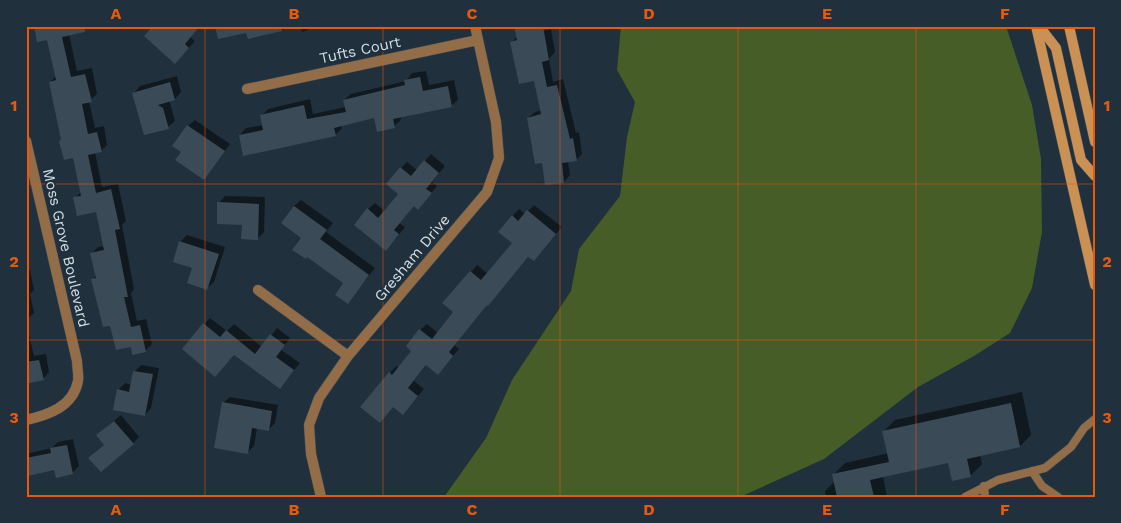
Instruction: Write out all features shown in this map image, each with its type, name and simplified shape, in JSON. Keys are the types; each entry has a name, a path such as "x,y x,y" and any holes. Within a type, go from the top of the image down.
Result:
{"main road":[{"path":"1037,26 1056,48 1081,160 1095,176"},
{"path":"1037,26 1095,285"},
{"path":"1069,26 1095,142"}],"street":[{"name":"Gresham Drive","path":"321,497 311,454 309,425 319,398 348,356 487,192 500,158 496,122 475,26"},
{"name":"Tufts Court","path":"247,89 478,40"},
{"name":"Moss Grove Boulevard","path":"26,141 77,361 78,382 69,400 52,414 26,420"},
{"path":"258,290 348,356"}],"lane":[{"path":"965,497 984,486 1045,468 1071,446 1084,428 1095,418"},
{"path":"1032,471 1042,486 1058,497"},
{"path":"984,486 985,497"}],"green space":[{"path":"621,26 1006,26 1032,105 1041,159 1042,232 1032,288 1010,333 974,356 918,387 824,459 740,497 444,497 486,438 512,380 571,291 579,249 620,196 627,137 635,102 617,70"}],"building":[{"path":"34,26 85,26 85,32 62,37 71,77 85,74 92,102 82,104 88,134 97,132 102,152 88,155 96,193 111,189 120,229 115,230 128,297 124,297 131,327 140,325 146,352 132,355 131,347 116,350 110,326 103,327 91,279 96,278 90,253 104,250 96,212 77,216 73,197 81,196 73,158 64,160 59,141 61,140 49,82 56,80 47,40 37,42"},
{"path":"153,26 200,26 185,44 189,48 175,64 144,36"},
{"path":"215,26 281,26 282,31 248,39 246,33 218,39"},
{"path":"514,26 543,26 549,60 542,62 547,87 557,85 570,139 573,138 577,161 562,163 564,183 545,185 542,163 535,164 527,118 541,114 534,81 519,84 510,42 517,40"},
{"path":"420,77 423,91 448,86 452,107 393,119 395,128 377,132 374,118 334,128 336,136 243,156 239,135 263,130 260,115 304,105 307,119 346,112 343,100 405,85 404,80"},
{"path":"170,82 175,100 158,105 163,108 169,129 144,135 132,93"},
{"path":"187,125 225,151 204,180 175,160 181,152 172,146"},
{"path":"424,160 439,173 426,189 432,193 418,210 414,206 394,230 399,234 386,251 354,225 367,208 378,218 398,194 386,184 400,167 411,176"},
{"path":"217,202 259,204 258,240 241,239 242,225 217,224"},
{"path":"294,206 327,230 320,239 369,275 348,304 335,295 343,283 307,257 306,259 292,250 301,238 281,223"},
{"path":"527,210 556,234 534,261 528,257 487,305 449,352 453,356 438,375 426,365 408,388 418,396 403,415 393,407 380,423 360,407 389,372 392,375 411,351 406,346 419,329 432,339 453,312 442,303 470,271 481,280 512,243 498,232 512,215 518,221"},
{"path":"179,241 219,254 207,290 187,283 192,268 173,262"},
{"path":"203,323 220,337 226,330 255,354 270,334 285,345 276,357 294,370 280,389 234,355 215,377 182,349"},
{"path":"39,360 44,380 26,384 26,362"},
{"path":"133,371 153,374 145,416 113,410 117,389 129,392"},
{"path":"222,402 272,411 269,431 252,428 248,454 214,448"},
{"path":"1011,403 1020,447 967,459 971,477 952,481 948,463 870,480 874,497 837,497 832,474 889,462 882,431"},
{"path":"114,421 134,444 101,472 88,458 104,445 96,435"},
{"path":"67,445 73,474 56,478 54,470 28,476 26,458 51,453 50,448"}]}
